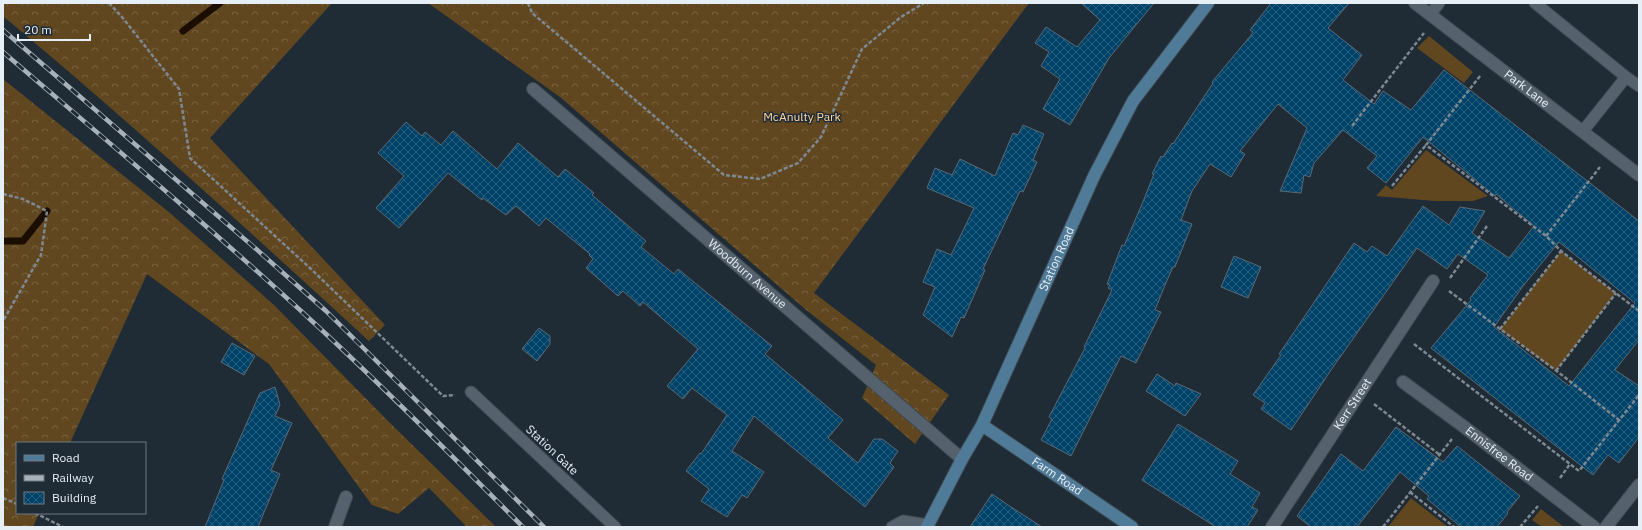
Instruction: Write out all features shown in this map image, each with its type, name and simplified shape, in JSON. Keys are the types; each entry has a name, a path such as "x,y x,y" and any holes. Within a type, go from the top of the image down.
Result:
{"street":[{"name":"Station Road","path":"927,526 962,459 982,425 1094,176 1133,101 1208,3"},
{"name":"Park Lane","path":"1415,3 1639,175"},
{"name":"Woodburn Avenue","path":"533,89 962,459"},
{"name":"Kerr Street","path":"1272,527 1399,333 1439,284"},
{"name":"Ennisfree Road","path":"1403,382 1463,426 1594,527"},
{"name":"Farm Road","path":"982,425 1132,527"},
{"path":"1606,527 1639,485"},
{"path":"335,527 346,497"}],"lane":[{"path":"1432,17 1439,3"},
{"path":"1535,3 1639,86"},
{"path":"1583,131 1626,77"},
{"name":"Station Gate","path":"471,392 615,527"},
{"path":"892,527 904,521 927,526"}],"path":[{"path":"109,3 122,17 179,89 190,158 311,269 443,396 471,392"},
{"path":"528,3 532,13 724,175 760,179 798,163 821,137 862,49 901,17 924,3"},
{"path":"1352,126 1432,17"},
{"path":"1392,186 1491,62"},
{"path":"1426,145 1546,236 1562,251 1639,310"},
{"path":"1546,236 1611,152"},
{"path":"3,194 23,199 48,211 41,255 3,321"},
{"path":"1487,226 1439,284 1619,420"},
{"path":"1500,329 1562,251"},
{"path":"1556,371 1616,293"},
{"path":"1399,333 1579,472 1639,395"},
{"path":"1360,393 1440,455"},
{"path":"1383,527 1463,426"},
{"path":"1410,492 1454,527"},
{"path":"3,498 16,504"},
{"path":"37,514 63,527"}],"green space":[{"path":"3,3 332,3 210,138 385,325 369,341 143,136 3,16"},
{"name":"McAnulty Park","path":"428,3 1029,3 814,293 949,395 915,444 862,398 876,365 805,309 560,97"},
{"path":"1429,36 1473,72 1464,83 1417,48"},
{"path":"3,79 170,213 274,305 386,419 496,527 467,527 429,488 398,514 372,505 269,364 147,274 70,442 16,442 16,514 39,514 33,527 3,527"},
{"path":"1426,150 1488,196 1473,201 1435,201 1376,196 1386,185 1392,190"},
{"path":"1561,251 1616,293 1556,371 1500,329"},
{"path":"1411,498 1448,527 1388,527"},
{"path":"1541,509 1564,527 1542,527 1532,520"}],"building":[{"path":"1081,3 1154,3 1109,58 1070,125 1043,109 1060,79 1041,66 1049,52 1035,43 1046,27 1077,47 1100,20"},
{"path":"1271,3 1349,3 1328,28 1362,55 1343,80 1374,104 1383,91 1411,110 1444,70 1639,221 1639,340 1615,370 1639,386 1639,437 1619,463 1608,455 1593,475 1431,348 1471,300 1470,298 1488,275 1458,254 1447,269 1417,248 1331,370 1291,430 1261,409 1265,403 1253,395 1354,243 1367,252 1372,246 1387,256 1423,206 1449,225 1460,207 1485,211 1472,233 1509,258 1534,226 1423,137 1386,183 1367,168 1377,156 1343,130 1314,163 1310,177 1304,175 1301,193 1280,191 1307,128 1278,104 1240,151 1245,154 1231,177 1210,164 1192,191 1181,220 1192,224 1175,267 1173,267 1155,310 1161,312 1136,363 1121,356 1071,456 1041,440 1052,419 1049,417 1085,348 1084,347 1112,290 1108,288 1110,285 1107,284 1122,245 1124,246 1154,174 1152,174 1161,156 1163,157 1172,143 1173,144 1213,83 1212,82 1252,34 1253,32 1250,30","holes":["1559,242 1635,303 1569,386 1494,327 1523,286"]},
{"path":"406,122 422,136 425,132 441,145 453,131 497,169 518,143 558,177 565,169 594,193 592,195 646,241 641,247 674,274 678,269 772,346 765,354 843,420 828,438 858,463 874,439 882,439 898,451 890,463 894,467 865,507 754,416 732,451 764,472 747,498 742,495 727,517 701,501 709,489 686,471 700,453 701,454 727,415 692,388 683,399 667,386 698,349 643,302 640,306 623,291 618,296 586,268 593,259 589,255 590,254 546,218 539,226 516,206 506,215 483,198 482,200 448,173 399,228 376,208 404,176 378,153"},
{"path":"1023,125 1044,134 1033,160 1037,162 1023,192 1020,191 983,269 985,270 964,318 961,317 952,337 923,315 935,287 923,282 937,249 951,255 974,208 927,188 935,168 952,175 960,159 995,176 1013,133 1018,135"},
{"path":"1234,256 1261,267 1248,298 1221,287"},
{"path":"539,328 550,336 550,344 537,361 522,349"},
{"path":"232,343 255,356 244,375 221,362"},
{"path":"1157,374 1175,386 1176,383 1201,394 1185,416 1146,391"},
{"path":"275,387 280,405 275,416 292,423 271,470 280,474 258,527 205,527 224,480 222,479 260,393"},
{"path":"1178,424 1238,461 1230,474 1260,493 1252,507 1258,510 1247,527 1216,527 1142,480"},
{"path":"1396,427 1443,462 1457,446 1520,496 1497,527 1461,527 1427,499 1429,496 1400,472 1357,527 1311,527 1297,516 1341,454 1363,471"},
{"path":"992,494 1011,507 1042,527 970,527"}],"waterway":[{"path":"183,31 220,3"},
{"path":"3,241 23,241 47,211"}],"railway":[{"path":"3,30 326,311 544,527"},
{"path":"3,52 275,287 393,398 523,527"}]}
